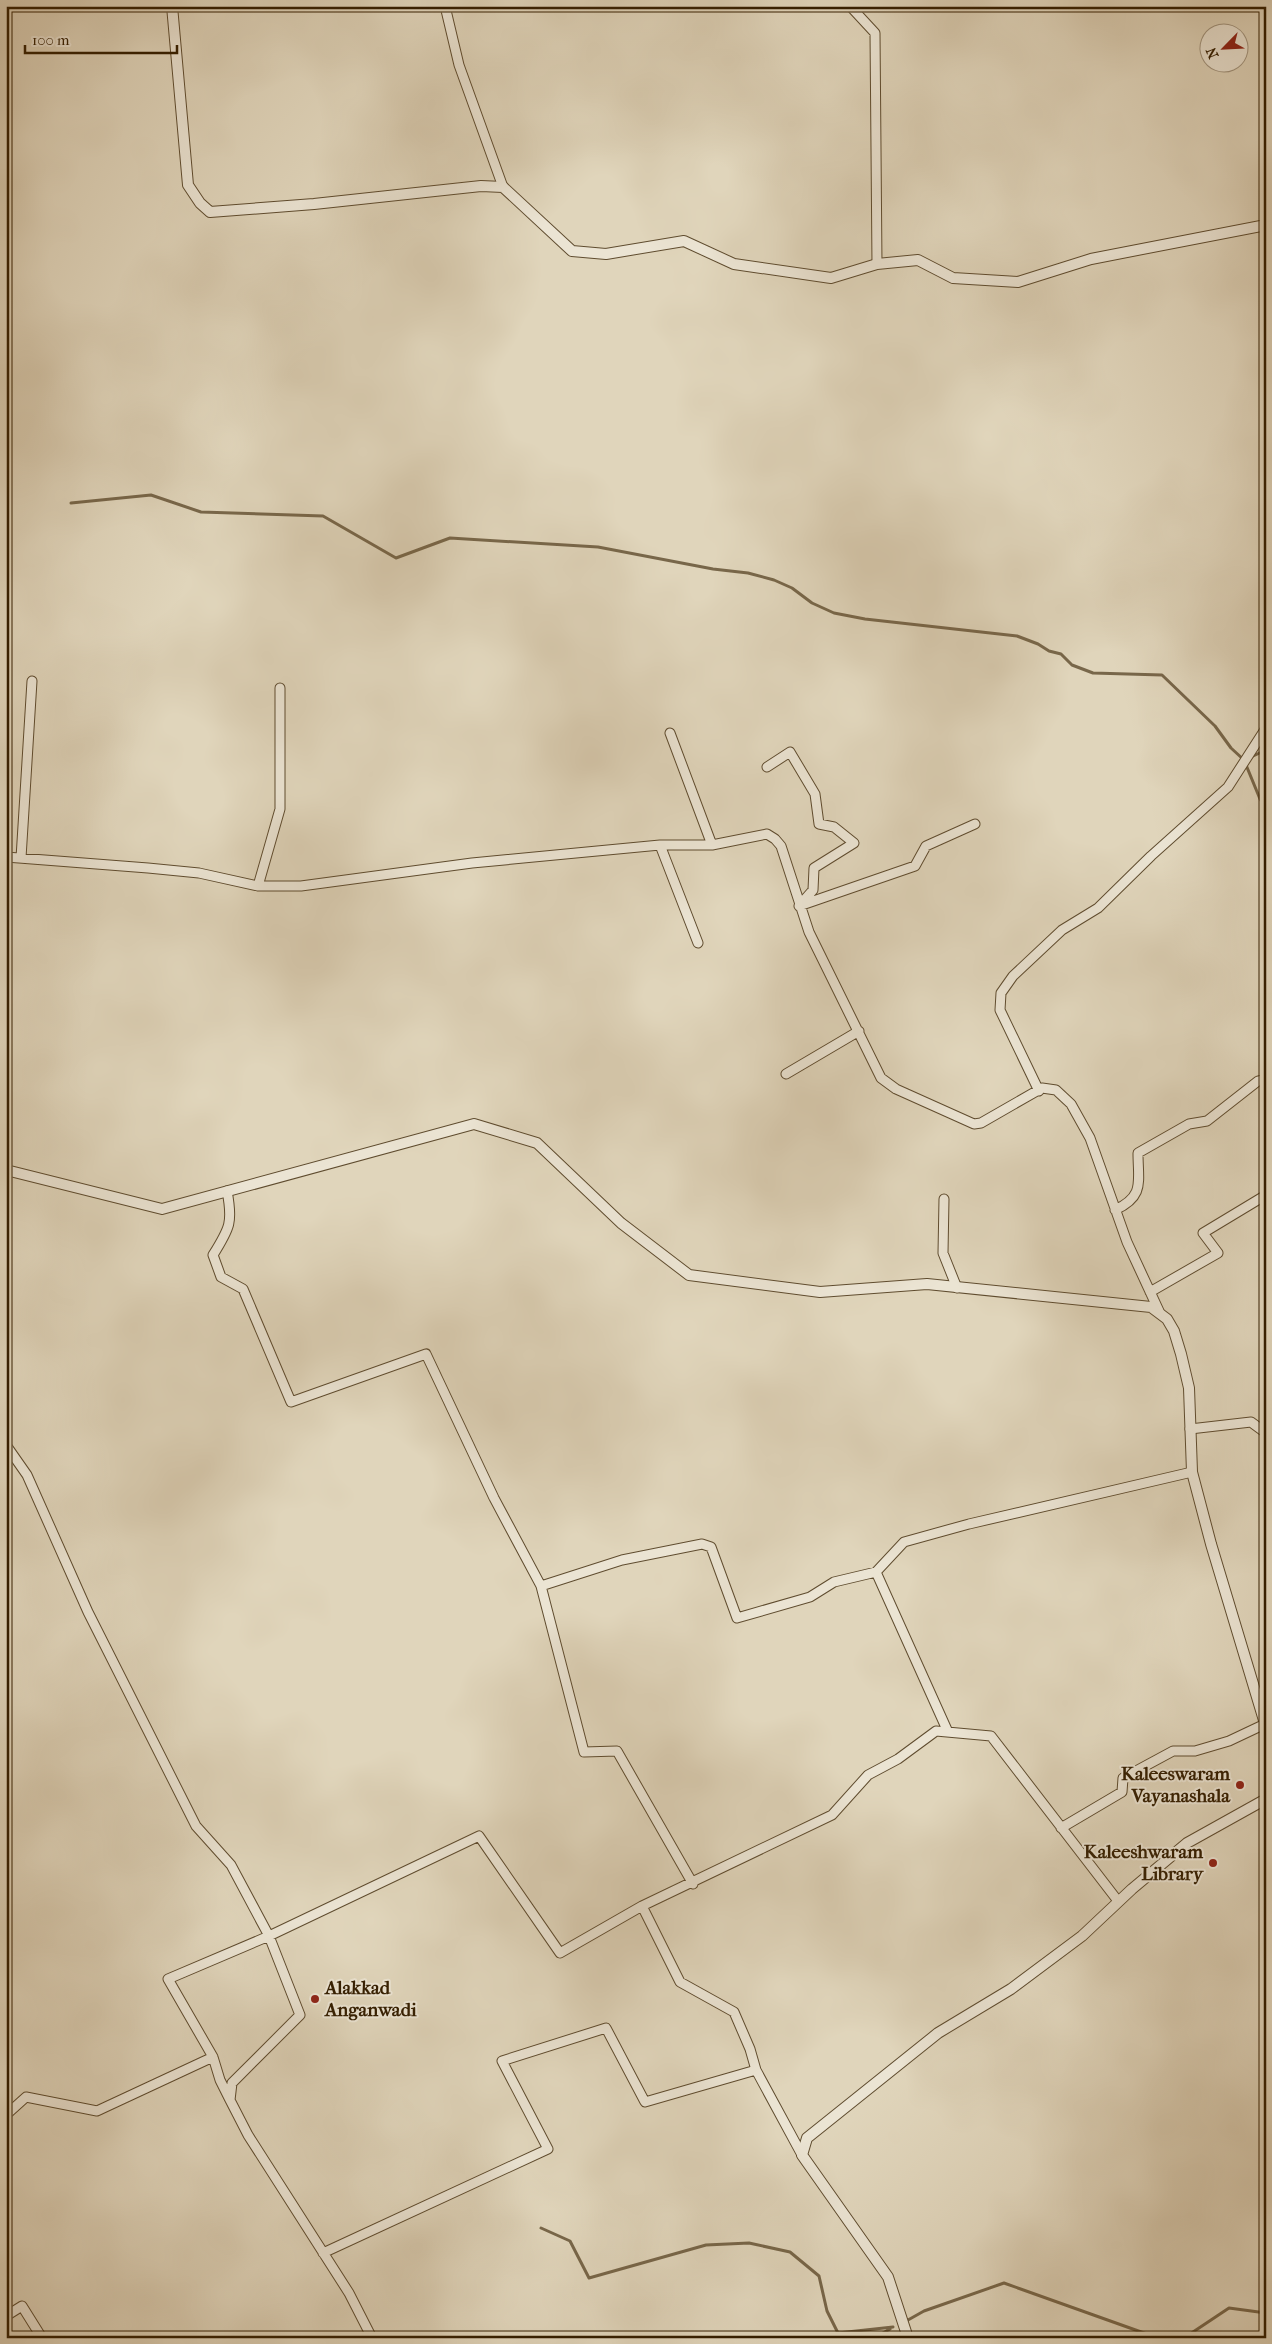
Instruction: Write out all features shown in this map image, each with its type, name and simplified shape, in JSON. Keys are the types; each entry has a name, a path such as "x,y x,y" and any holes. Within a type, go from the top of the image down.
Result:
{"street":[{"path":"172,6 188,185 200,203 210,212 314,204 481,186 503,187"},
{"path":"445,6 458,66 503,187 572,251 606,254 684,241 734,264 830,278 877,264 918,260 953,278 1018,282 1091,259 1266,225"},
{"path":"850,6 875,32 877,264"},
{"path":"21,858 32,681"},
{"path":"258,886 280,809 280,688"},
{"path":"1039,1091 1000,1010 1001,994 1013,976 1062,930 1098,908 1151,856 1228,787 1266,728"},
{"path":"670,733 712,845"},
{"path":"767,767 790,752 815,794 819,824 834,828 854,843 814,868 813,890 799,906"},
{"path":"799,906 915,866 926,846 975,824"},
{"path":"6,857 157,868 199,873 258,886 301,886 472,863 660,845 712,845 767,834 781,846 799,906 823,962 886,1083 896,1090 971,1122 981,1123 1042,1088 1056,1090 1071,1104 1090,1138 1127,1242 1159,1311 1174,1331 1189,1388 1192,1472 1211,1544 1265,1725 1229,1741 1195,1751 1173,1751 1123,1778 1122,1792 1061,1828"},
{"path":"660,845 698,943"},
{"path":"786,1074 859,1030"},
{"path":"1115,1210 1129,1203 1139,1190 1138,1153 1189,1124 1207,1121 1258,1082 1266,1079"},
{"path":"6,1170 162,1209 474,1124 537,1143 621,1222 688,1275 820,1292 927,1284 1151,1307 1159,1311"},
{"path":"227,1191 232,1215 225,1236 213,1255 222,1277 243,1290 291,1402 426,1354 494,1498 541,1586 584,1752 617,1751 693,1884"},
{"path":"1150,1292 1218,1253 1203,1233 1266,1195"},
{"path":"944,1199 943,1253 958,1288"},
{"path":"1190,1429 1251,1422 1266,1433"},
{"path":"6,1445 27,1475 88,1612 196,1826 231,1865 269,1936 300,2015 232,2083 230,2100"},
{"path":"541,1586 622,1560 702,1544 711,1547 736,1618 810,1597 834,1582 876,1572 904,1542 969,1524 1192,1472"},
{"path":"876,1572 948,1732"},
{"path":"372,2338 349,2293 248,2135 220,2080 213,2057 168,1979 269,1936 479,1836 560,1953 642,1906 693,1884 832,1815 868,1775 898,1759 936,1731 992,1736 1118,1901"},
{"path":"802,2155 807,2138 938,2033 1011,1989 1082,1936 1118,1901 1187,1843 1266,1799"},
{"path":"642,1906 680,1982 734,2012 750,2049 756,2070 802,2155 888,2277 908,2338"},
{"path":"323,2253 548,2149 502,2061 606,2028 645,2102 756,2070"},
{"path":"6,2115 26,2097 97,2111 213,2057"},
{"path":"6,2316 22,2306 42,2338"}],"waterway":[{"path":"71,503 151,495 201,512 323,516 396,558 450,538 598,547 713,569 748,573 774,580 792,588 812,603 834,613 865,619 1017,636 1038,644 1049,651 1061,654 1072,665 1093,673 1162,675 1215,726 1231,748 1244,760 1260,799 1266,807"},
{"path":"1251,757 1266,750"},
{"path":"541,2228 570,2241 589,2278 706,2245 749,2243 790,2252 819,2276 827,2311 838,2333 893,2327"},
{"path":"908,2320 924,2311 1004,2283 1158,2338"},
{"path":"1184,2338 1229,2308 1266,2313"},
{"path":"874,2338 890,2329"}],"place":[{"name":"Kaleeswaram Vayanashala","path":"1240,1785"},
{"name":"Kaleeshwaram Library","path":"1213,1863"},
{"name":"Alakkad Anganwadi","path":"315,1999"}]}
